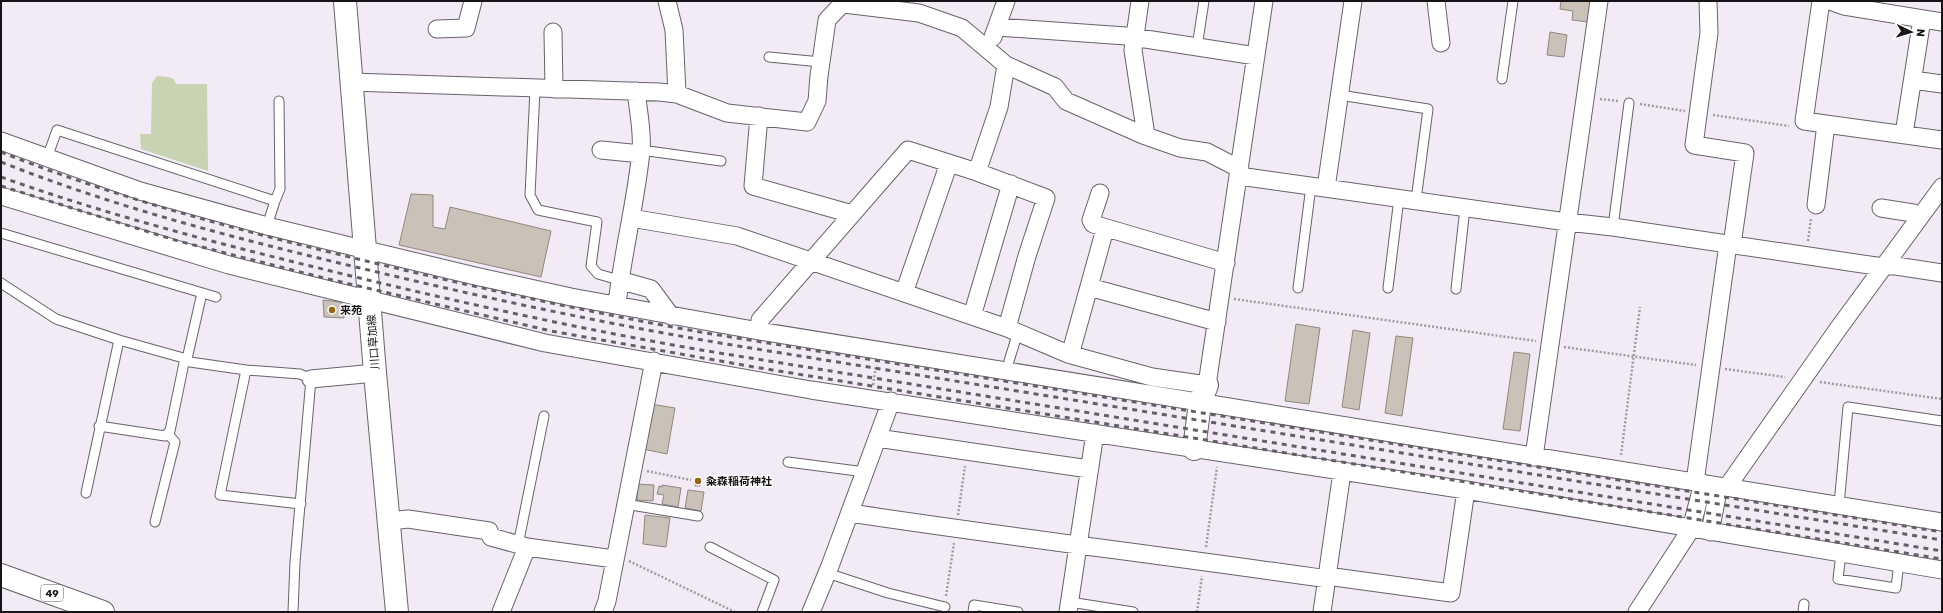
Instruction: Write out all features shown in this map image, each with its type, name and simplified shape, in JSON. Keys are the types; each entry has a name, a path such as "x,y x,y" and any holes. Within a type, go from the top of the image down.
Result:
{"main road":[{"name":"川口草加線","path":"345,1 375,373 390,520 397,612"},
{"path":"1194,449 1204,394"},
{"name":"49","path":"1,575 103,612"}],"street":[{"path":"437,29 466,28 473,1"},
{"path":"667,1 674,30 678,94"},
{"path":"987,50 1006,1"},
{"path":"1140,1 1133,50 1145,129 1143,135"},
{"path":"1204,394 1217,322 1264,1"},
{"path":"1319,187 1340,95 1353,1"},
{"path":"1436,1 1441,43"},
{"path":"1534,457 1599,1"},
{"path":"1708,1 1706,56 1694,145 1745,153 1712,367 1710,532"},
{"path":"1821,1 1804,121 1942,140"},
{"path":"351,82 554,90 636,91 678,94 727,112 807,122 817,101 827,20 845,2 918,7 962,28 1006,65 1055,87 1066,101 1143,135 1180,148 1207,152 1239,173 1319,187 1465,208 1613,227 1884,267 1896,266 1942,273"},
{"path":"1840,3 1942,22"},
{"path":"1904,134 1922,19"},
{"path":"997,27 1135,37 1256,56"},
{"path":"553,32 554,90"},
{"path":"977,172 999,107 1006,65"},
{"path":"1913,80 1942,84"},
{"path":"617,305 619,280 631,218 641,152 636,91"},
{"path":"759,116 753,186 852,214"},
{"path":"1816,205 1826,124"},
{"path":"1,141 140,191 267,226 482,278 671,316 759,331 1204,394 1534,457 1942,522"},
{"path":"601,150 641,152"},
{"path":"759,331 760,320 908,150 977,172 1046,198 1027,256 1012,330"},
{"path":"904,293 949,163"},
{"path":"972,316 1011,184"},
{"path":"1637,612 1691,528 1711,485 1803,379 1942,187"},
{"path":"1100,193 1091,220 1093,224 1226,262"},
{"path":"1,196 229,265 545,343 654,361 811,390 1466,490 1942,570"},
{"path":"1881,208 1913,213 1920,217"},
{"path":"631,218 737,236 1012,330 1068,354 1152,377 1204,394"},
{"path":"1068,354 1072,348 1105,228"},
{"path":"619,280 651,289 671,316"},
{"path":"1089,287 1217,322"},
{"path":"603,612 607,601 614,558 654,361"},
{"path":"311,379 375,373"},
{"path":"811,612 850,513 891,401"},
{"path":"1069,607 1095,433"},
{"path":"877,438 1089,469"},
{"path":"1322,612 1342,472"},
{"path":"850,513 1078,546 1452,593 1466,490"},
{"path":"390,520 408,519 489,531 491,537 522,546 614,558"},
{"path":"501,612 522,546"}],"lane":[{"path":"1198,47 1204,1"},
{"path":"1502,79 1513,1"},
{"path":"768,57 821,62"},
{"path":"535,89 530,195 538,210 597,222 591,266 598,274 619,280"},
{"path":"1340,95 1428,109 1416,200"},
{"path":"267,226 280,189 279,101"},
{"path":"1613,227 1629,103"},
{"path":"47,158 57,130 275,201"},
{"path":"641,152 722,161"},
{"path":"1298,288 1319,187"},
{"path":"1388,288 1399,198"},
{"path":"1456,289 1465,208"},
{"path":"1,233 216,297"},
{"path":"1,283 56,319 119,340 186,358 190,362 246,370 300,374 311,379 295,562 294,612"},
{"path":"168,434 202,293"},
{"path":"1009,361 1012,330"},
{"path":"86,493 99,426 119,340"},
{"path":"246,370 220,495 301,504"},
{"path":"1839,505 1848,407 1942,421"},
{"path":"522,546 544,416"},
{"path":"99,426 165,436 168,434"},
{"path":"155,522 175,442 168,434"},
{"path":"788,462 865,472"},
{"path":"625,504 698,516"},
{"path":"710,547 774,580 762,612"},
{"path":"1841,553 1838,579 1896,588 1899,562"},
{"path":"827,573 888,593 945,608"},
{"path":"973,612 974,605 1018,612"},
{"path":"1069,607 1133,612"}],"path":[{"path":"1806,255 1812,206 1816,205"},
{"path":"1228,298 1942,399"},
{"path":"1619,471 1640,307"},
{"path":"872,392 876,363"},
{"path":"1197,612 1218,463"},
{"path":"632,469 691,480"},
{"path":"614,558 630,561 735,612"}],"green space":[{"path":"157,76 174,79 176,84 207,84 208,171 141,149 140,134 151,134 152,83"}],"building":[{"path":"1561,1 1591,1 1588,22 1572,20 1573,11 1560,9"},
{"path":"1550,32 1567,35 1564,57 1547,55"},
{"path":"411,194 433,195 433,227 445,229 450,207 551,231 541,277 399,245"},
{"path":"323,300 341,302 341,306 344,306 344,318 324,317"},
{"path":"1296,324 1320,328 1309,404 1285,401"},
{"path":"1353,330 1370,333 1359,410 1342,407"},
{"path":"1396,336 1413,338 1402,416 1385,413"},
{"path":"1514,352 1530,354 1520,431 1503,429"},
{"path":"651,404 675,408 667,454 643,449"},
{"path":"696,478 701,479 700,486 695,486"},
{"path":"637,484 654,485 653,501 637,500"},
{"path":"662,485 681,488 678,507 662,504 664,495 657,494 659,486 662,487"},
{"path":"688,490 704,492 701,511 685,508"},
{"path":"645,515 670,518 666,547 643,544"}],"railway":[{"path":"1,152 90,185 227,226 408,271 536,300 621,317 706,333 1942,532"},
{"path":"1,162 89,194 223,234 407,279 596,320 738,346 1942,540"},
{"path":"1,177 43,192 128,218 257,253 432,295 611,333 701,350 1942,551"},
{"path":"1,186 178,241 324,278 551,331 754,367 1942,559"}],"place":[{"name":"来苑","path":"332,310"},
{"name":"粂森稲荷神社","path":"698,481"}]}
